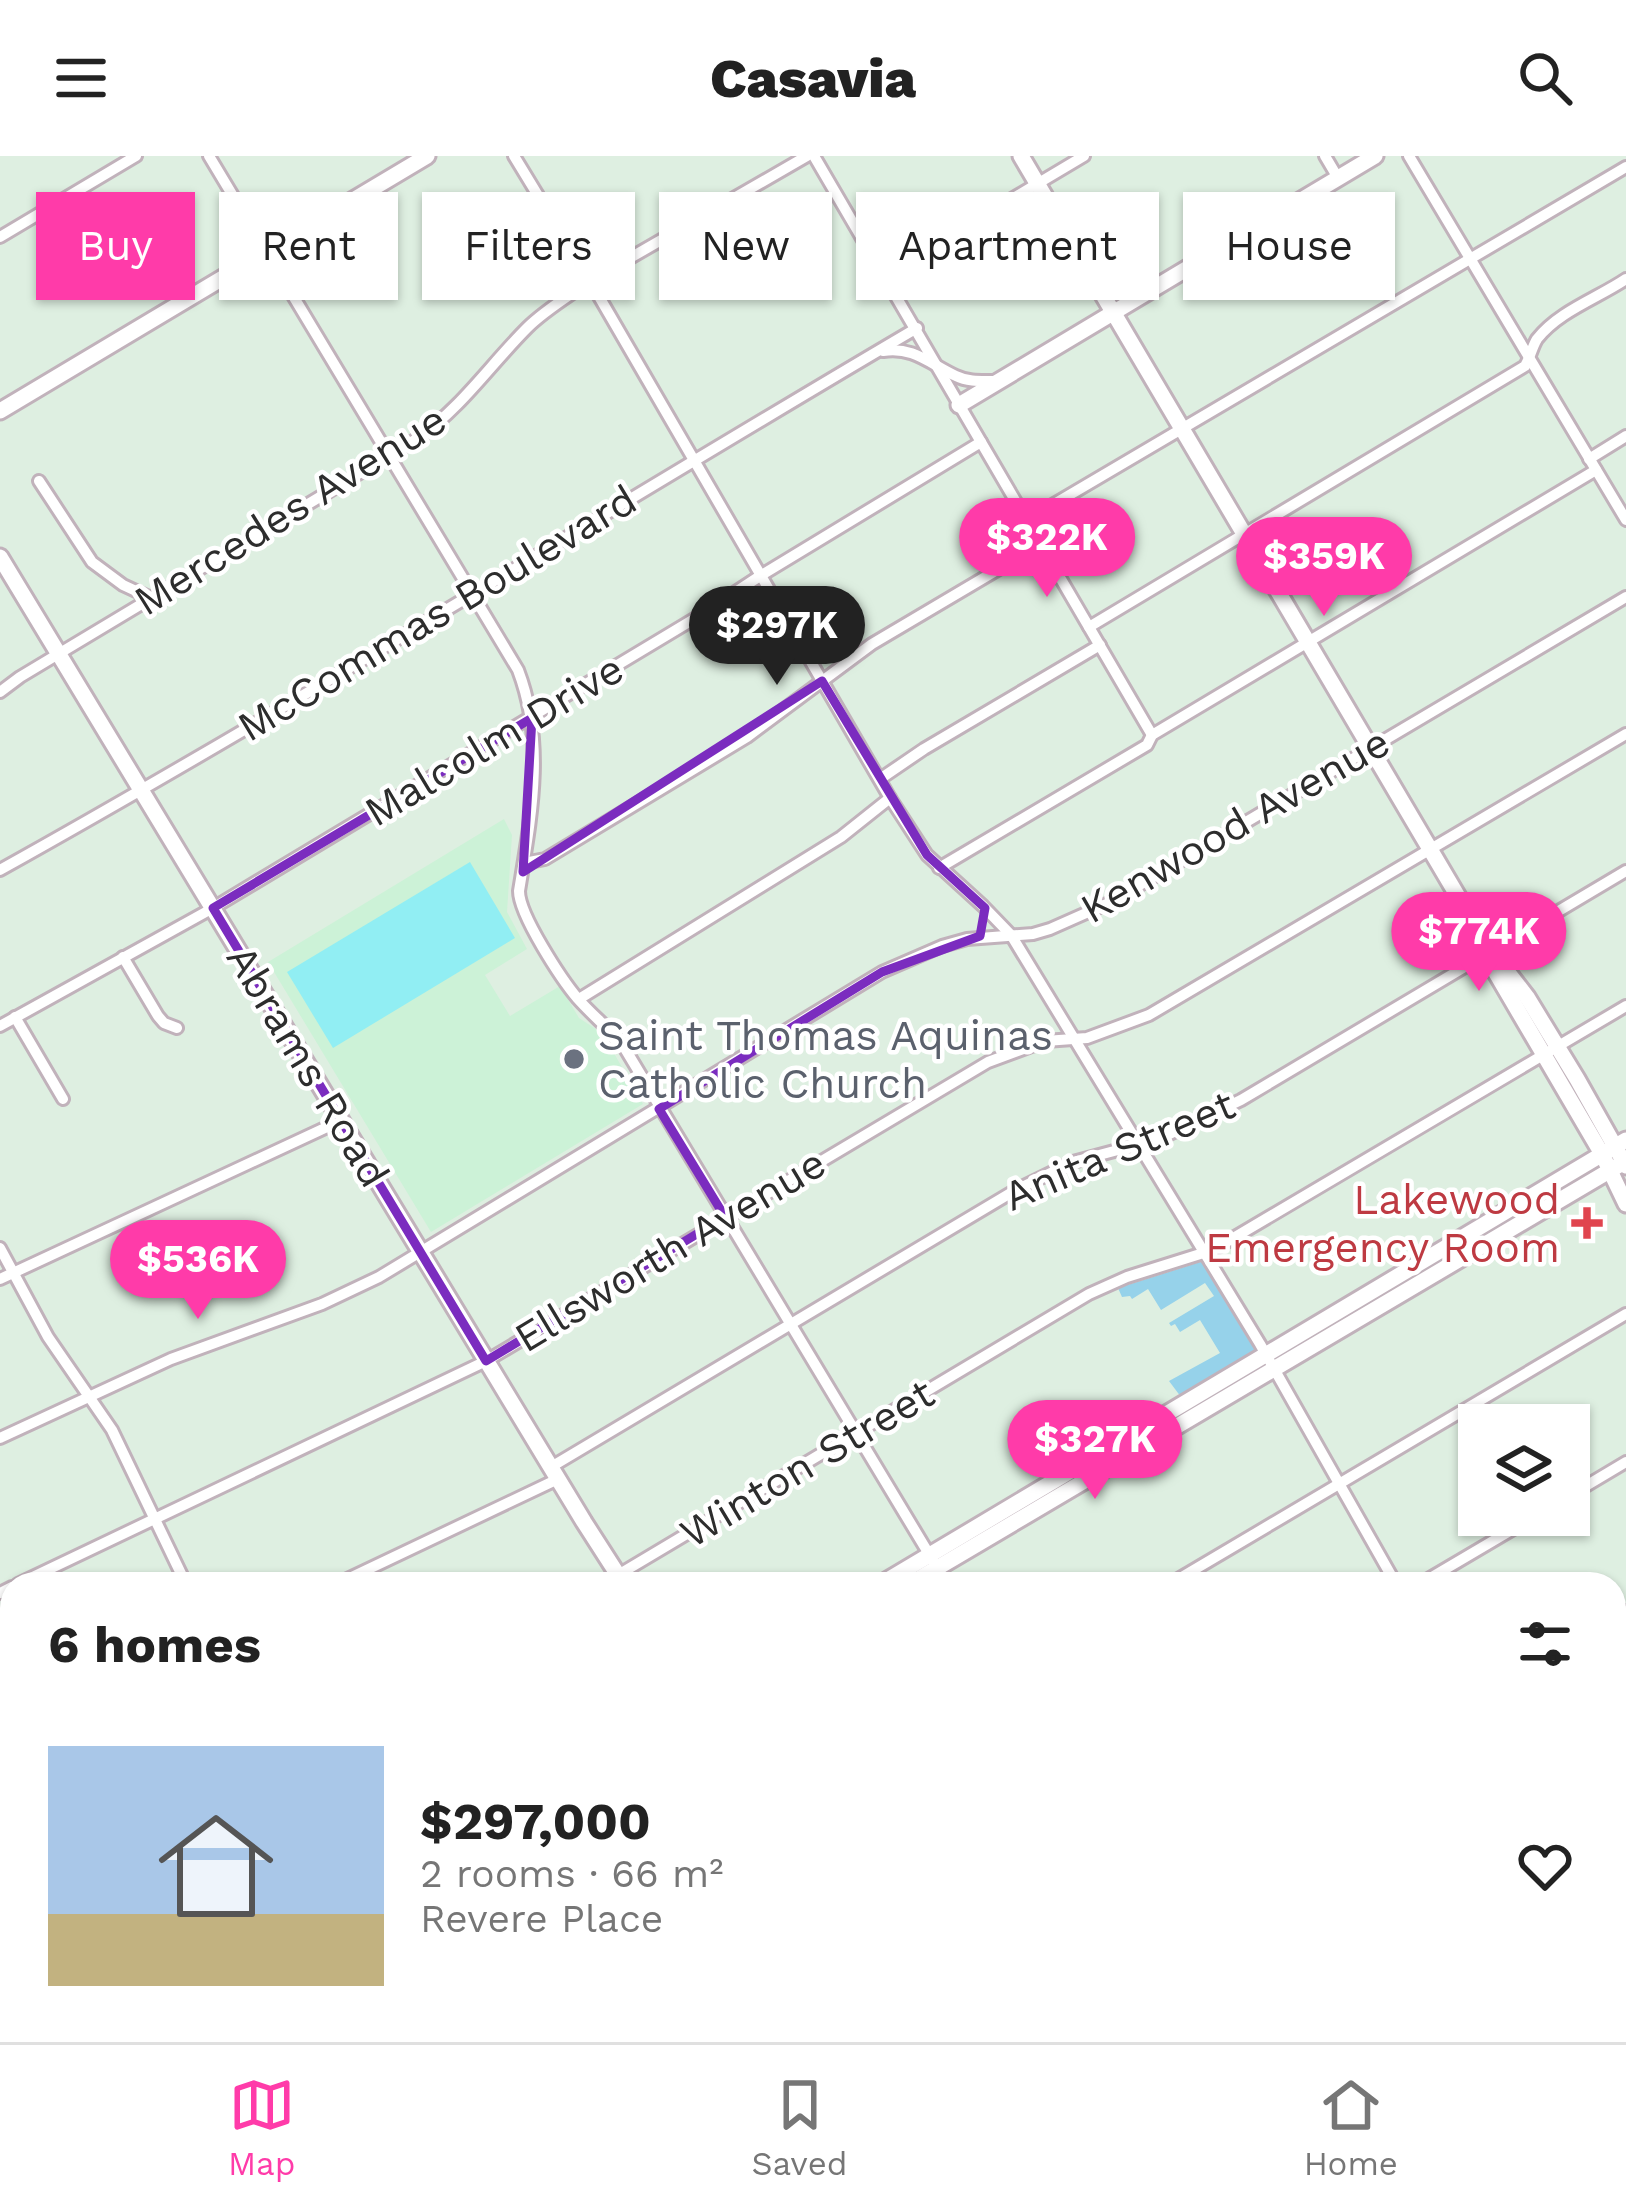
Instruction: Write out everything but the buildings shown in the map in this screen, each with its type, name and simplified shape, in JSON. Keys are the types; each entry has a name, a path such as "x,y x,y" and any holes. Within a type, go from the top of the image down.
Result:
{"main road":[{"path":"367,192 427,156"},
{"path":"1021,156 1490,951 1489,961 1619,1157 1626,1204"},
{"path":"959,405 1375,156"},
{"path":"0,411 219,281"},
{"name":"Abrams Road","path":"0,557 612,1572"},
{"path":"908,1572 1619,1157"},
{"path":"922,1572 933,1561"}],"street":[{"path":"0,237 136,156"},
{"path":"209,156 231,192"},
{"path":"514,156 536,192"},
{"path":"811,156 856,227"},
{"name":"Mercedes Avenue","path":"635,256 811,156"},
{"path":"1022,192 1084,156"},
{"path":"1325,156 1338,178"},
{"path":"1409,156 1626,520"},
{"path":"1027,520 1472,259 1625,161"},
{"path":"1089,627 1526,366 1537,340 1561,318 1626,279"},
{"path":"297,300 518,670 528,695 536,766 519,891 521,908 579,999 611,1030 940,1572"},
{"name":"Mercedes Avenue","path":"0,692 391,456 458,407 530,325 564,300"},
{"path":"601,300 890,798 927,855 1011,935 1270,1362 1389,1572"},
{"path":"901,300 1152,735"},
{"name":"McCommas Boulevard","path":"0,870 917,328"},
{"path":"874,354 903,350 966,380 998,381"},
{"path":"940,868 1148,746 1152,735 1593,465 1626,436"},
{"name":"Malcolm Drive","path":"0,1026 214,908 981,442"},
{"path":"39,481 92,562 151,598"},
{"path":"524,863 545,859 747,737 872,644 1041,544"},
{"name":"Kenwood Avenue","path":"0,1438 209,1343 322,1304 379,1277 882,973 942,946 980,936 1033,934 1111,902 1626,596"},
{"path":"880,779 1100,645"},
{"name":"Ellsworth Avenue","path":"44,1572 486,1361 988,1062 1045,1041 1087,1038 1149,1015 1626,734"},
{"path":"579,999 841,838 890,798"},
{"name":"Anita Street","path":"361,1572 555,1473 790,1324 1044,1174 1139,1146 1207,1118 1626,871"},
{"path":"980,936 987,924 986,908"},
{"path":"123,956 158,1016 177,1028"},
{"name":"Winton Street","path":"630,1572 1088,1294 1205,1254 1626,1006"},
{"path":"15,1017 62,1099"},
{"path":"0,1280 340,1121"},
{"path":"0,1248 48,1337 112,1430 180,1572"},
{"path":"1190,1572 1626,1314"},
{"path":"1590,1483 1626,1462"},
{"path":"1440,1572 1501,1536"}],"highlighted area":[{"path":"822,681 927,855 985,908 980,936 882,972 659,1109 725,1217 486,1361 213,908 532,718 523,872"}],"shaded area":[{"path":"504,819 512,835 507,912 527,949 485,975 510,1016 560,986 579,1018 607,1041 643,1104 431,1232 268,962"},
{"path":"470,862 515,938 333,1048 287,972"},
{"path":"1200,1262 1257,1347 1256,1352 1181,1397 1169,1381 1220,1353 1200,1320 1180,1332 1169,1323 1214,1296 1205,1283 1161,1310 1148,1289 1132,1299 1122,1297 1118,1288"}],"place":[{"name":"Saint Thomas Aquinas Catholic Church","path":"574,1059"},
{"name":"Lakewood Emergency Room","path":"1587,1223"}]}
